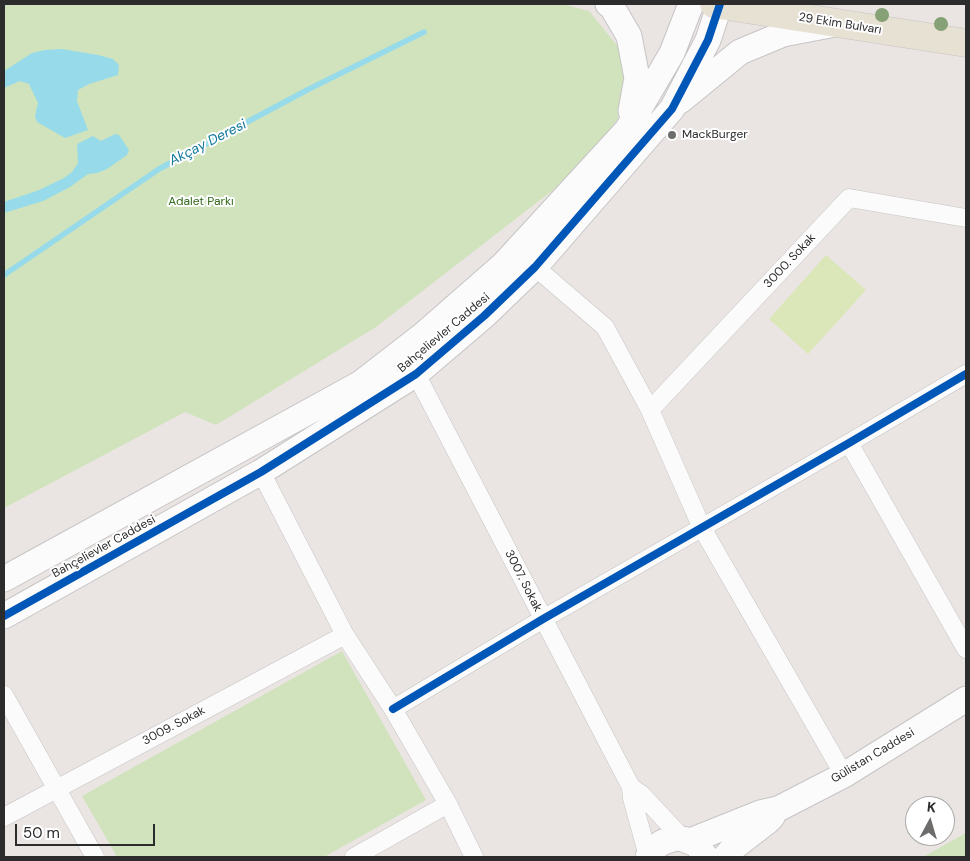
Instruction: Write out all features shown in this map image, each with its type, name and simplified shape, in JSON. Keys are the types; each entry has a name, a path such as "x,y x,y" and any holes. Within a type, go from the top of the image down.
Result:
{"main road":[{"name":"29 Ekim Bulvarı","path":"718,4 835,24 966,43"}],"street":[{"path":"608,4 612,7 629,36 637,78 627,130"},
{"name":"Bahçelievler Caddesi","path":"4,579 361,383 423,335 503,265 627,130 672,53 691,4"},
{"name":"Bahçelievler Caddesi","path":"4,616 261,472 416,374 484,316 535,267 672,108 708,40 718,4"},
{"path":"672,108 740,52 783,34 835,24"},
{"name":"3000. Sokak","path":"650,410 850,198 966,218"},
{"path":"535,267 605,327 650,410 702,528 844,775"},
{"name":"3007. Sokak","path":"416,374 632,787 693,846"},
{"path":"393,709 543,619 966,374"},
{"path":"849,443 966,649"},
{"path":"261,472 345,635 393,709 448,804 474,857"},
{"name":"3009. Sokak","path":"4,817 345,635"},
{"path":"4,695 95,857"},
{"name":"Gülistan Caddesi","path":"648,857 663,842 676,838 693,846 724,829 760,813 778,809 844,775 966,699"},
{"name":"3007. Sokak","path":"632,787 632,798 648,857"},
{"path":"354,857 448,804"},
{"name":"Gülistan Caddesi","path":"725,857 733,848 768,821 778,809"}],"green space":[{"name":"Adalet Parkı","path":"4,4 562,4 589,11 620,49 624,82 618,119 575,173 376,327 216,425 185,412 4,508"},
{"path":"826,255 866,290 808,354 769,319"},
{"path":"342,651 426,800 324,857 117,857 82,796"},
{"path":"966,833 966,857 923,857 943,846 955,846 955,839"}],"water":[{"path":"62,49 113,59 119,65 118,75 89,84 78,90 77,101 88,130 65,138 37,122 35,116 38,103 29,84 20,81 4,88 4,71 32,53"},
{"path":"115,134 119,135 129,150 127,155 107,169 88,174 70,187 43,201 4,213 4,202 39,190 72,172 78,163 77,144 93,136 101,141"}],"waterway":[{"name":"Akçay Deresi","path":"4,275 159,169 309,89 424,32"}],"cycle path":[{"path":"4,616 261,472 416,374 484,316 535,267 672,109 708,40 720,4"},
{"path":"393,709 543,619 966,374"}],"place":[{"name":"MackBurger","path":"672,135"}]}
